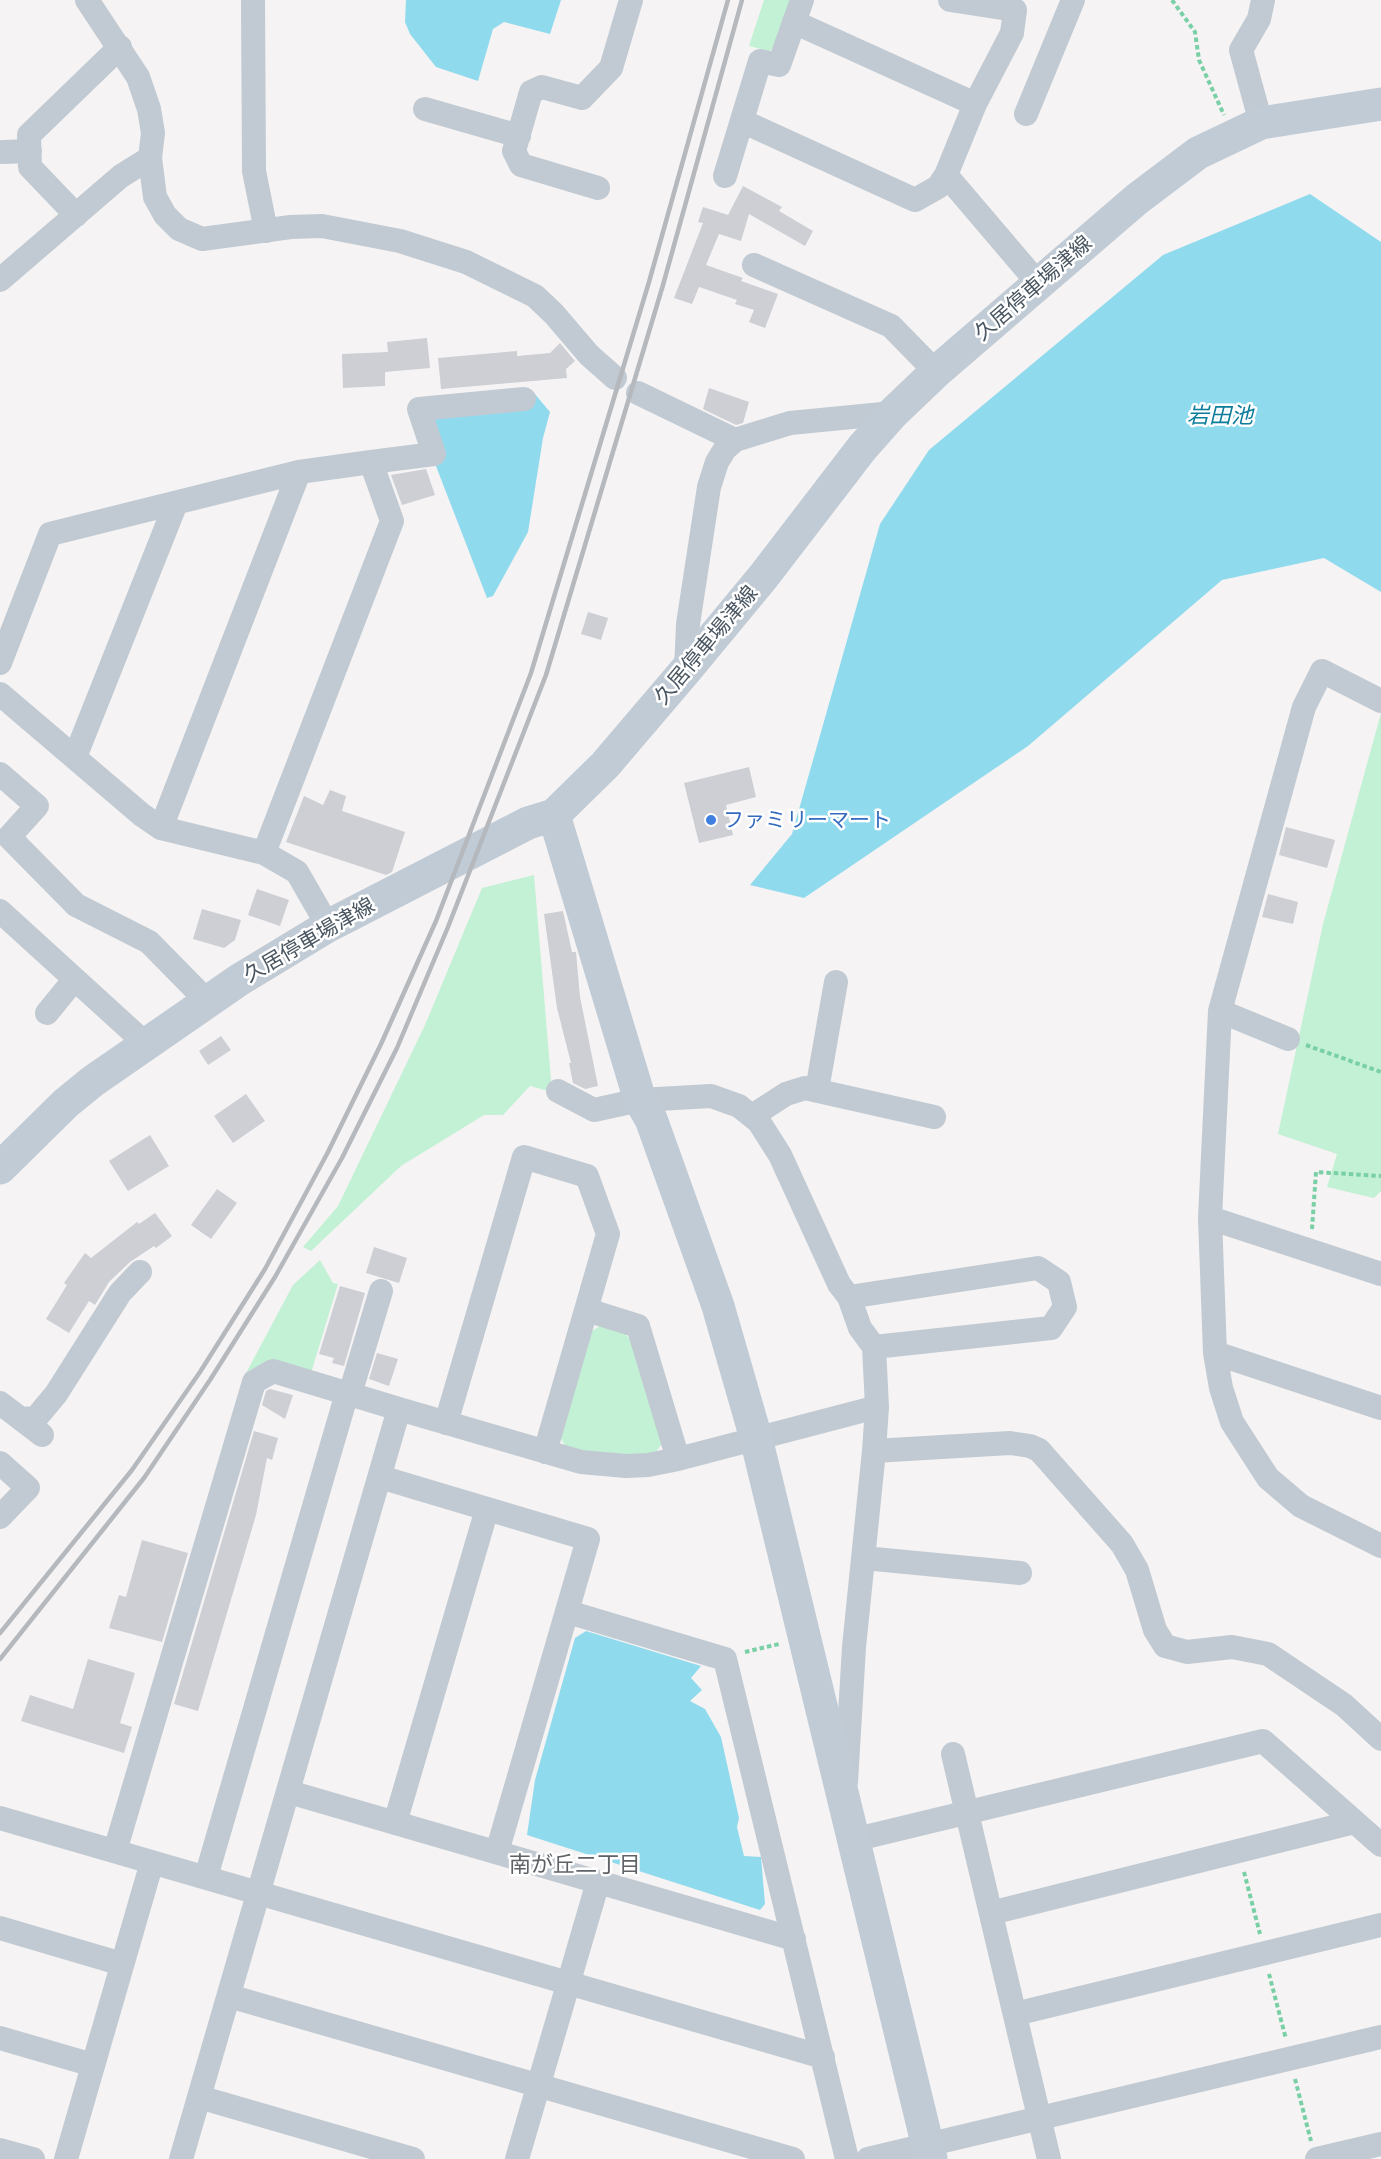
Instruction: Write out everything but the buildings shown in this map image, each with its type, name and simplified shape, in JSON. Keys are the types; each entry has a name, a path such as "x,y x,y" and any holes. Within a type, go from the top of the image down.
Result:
{"main road":[{"name":"久居停車場津線","path":"0,1168 66,1103 239,980 328,926 528,823 554,815 605,765 686,670 763,577 862,448 893,413 936,372 1137,199 1198,153 1247,129 1381,105"},
{"path":"554,815 640,1100 651,1119 718,1306 756,1438 929,2152"}],"street":[{"path":"87,0 138,77 149,108 153,133 150,158 155,197 159,207 170,221 187,234 202,239 322,226 400,241 466,262 535,296 554,314 589,355 615,378"},
{"path":"254,0 254,171 266,231"},
{"path":"598,188 521,165 514,151 531,92 542,87 582,98 611,68 631,0"},
{"path":"742,121 915,200 938,187 946,175 975,104 1012,33 1015,10 950,0"},
{"path":"1026,114 1072,0"},
{"path":"1247,129 1241,50 1259,19 1263,0"},
{"path":"725,176 760,61 779,65 798,11 975,104"},
{"path":"76,215 30,167 29,135 120,47"},
{"path":"425,110 519,136"},
{"path":"3,152 30,152"},
{"path":"0,280 121,176 150,158"},
{"path":"946,175 1038,283"},
{"path":"754,265 891,326 936,372"},
{"path":"638,393 735,441"},
{"path":"0,663 50,534 299,472 434,454 419,409 524,399"},
{"path":"686,670 688,624 709,487 717,462 725,449 735,441 790,423 893,413"},
{"path":"264,853 392,521 371,462"},
{"path":"161,828 299,472"},
{"path":"75,757 176,504"},
{"path":"1381,701 1322,671 1304,706 1220,1011 1210,1218 1215,1353 1221,1388 1232,1422 1268,1478 1301,1506 1381,1546"},
{"path":"0,694 141,815 161,828 264,853 297,872 328,926"},
{"path":"0,774 37,806 9,837 76,905 149,942 208,1002"},
{"path":"0,911 146,1044"},
{"path":"47,1012 74,980"},
{"path":"817,1090 836,982"},
{"path":"1220,1011 1288,1039"},
{"path":"752,1116 795,1089 817,1090 934,1117"},
{"path":"558,1091 594,1110 640,1100 711,1096 739,1106 752,1116 759,1122 780,1155 839,1284 849,1297 860,1328 874,1347 877,1407 854,1647 845,1805"},
{"path":"446,1423 524,1157 587,1176 608,1234 545,1452"},
{"path":"1210,1218 1381,1274"},
{"path":"849,1297 1038,1268 1059,1282 1065,1307 1051,1328 874,1347"},
{"path":"21,1419 36,1418 56,1394 120,1293 140,1272"},
{"path":"206,1877 381,1290"},
{"path":"587,1310 638,1326 678,1459"},
{"path":"1215,1353 1381,1408"},
{"path":"115,1851 254,1382 273,1371 545,1452 581,1462 609,1465 648,1465 678,1459 877,1407"},
{"path":"0,1402 42,1436"},
{"path":"181,2159 399,1409"},
{"path":"874,1451 1010,1443 1039,1450 1122,1544 1137,1570 1155,1630 1165,1646 1187,1652 1232,1647 1268,1654 1344,1705 1381,1739"},
{"path":"0,1462 28,1488 0,1517"},
{"path":"380,1477 588,1539 497,1852"},
{"path":"395,1823 487,1509"},
{"path":"864,1558 1020,1574"},
{"path":"568,1612 725,1659 847,2159"},
{"path":"813,1679 840,1672 854,1647"},
{"path":"853,1840 1263,1741 1381,1845"},
{"path":"953,1754 1049,2159"},
{"path":"289,1792 794,1939"},
{"path":"0,1818 823,2057"},
{"path":"991,1913 1354,1822"},
{"path":"66,2159 152,1862"},
{"path":"517,2159 598,1882"},
{"path":"1015,2014 1381,1925"},
{"path":"0,1928 122,1964"},
{"path":"229,1996 793,2159"},
{"path":"868,2159 929,2152 1039,2119 1381,2037"},
{"path":"0,2038 93,2066"},
{"path":"199,2097 413,2159"},
{"path":"1315,2153 1381,2144"},
{"path":"0,2150 33,2159"}],"path":[{"path":"1172,0 1195,32 1199,60 1247,129"},
{"path":"1288,1039 1381,1072"},
{"path":"1311,1251 1316,1172 1381,1176"},
{"path":"725,1659 784,1643"},
{"path":"1239,1851 1315,2153"}],"green space":[{"path":"764,0 793,0 778,45 769,51 749,46"},
{"path":"1381,713 1381,1191 1374,1198 1327,1187 1337,1154 1278,1134 1323,924"},
{"path":"534,875 552,1092 530,1086 503,1115 484,1115 401,1166 311,1251 303,1247 338,1206 425,1025 482,888"},
{"path":"320,1260 333,1283 338,1284 311,1373 271,1361 245,1375 293,1285"},
{"path":"602,1325 623,1332 633,1342 663,1442 654,1455 617,1456 567,1449 559,1435 590,1332"}],"water":[{"path":"406,0 561,0 550,34 504,22 493,29 478,81 436,67 410,34 405,22"},
{"name":"岩田池","path":"1310,194 1381,242 1381,592 1324,558 1222,580 1028,746 804,898 750,885 792,834 880,524 929,450 1163,255"},
{"path":"534,393 550,412 543,438 528,532 493,596 487,598 434,461 431,414"},
{"path":"586,1631 701,1666 691,1678 702,1690 690,1701 705,1709 721,1737 739,1818 737,1827 744,1856 761,1857 765,1904 760,1910 527,1835 535,1780 575,1638"}],"railway":[{"path":"0,1633 132,1470 200,1372 265,1269 328,1152 381,1044 436,921 531,673 649,282 728,0"},
{"path":"0,1659 144,1478 210,1380 275,1277 342,1158 397,1048 448,927 546,675 663,285 742,0"}],"place":[{"name":"ファミリーマート","path":"711,820"}],"district":[{"name":"南が丘二丁目","path":"575,1865"}]}
